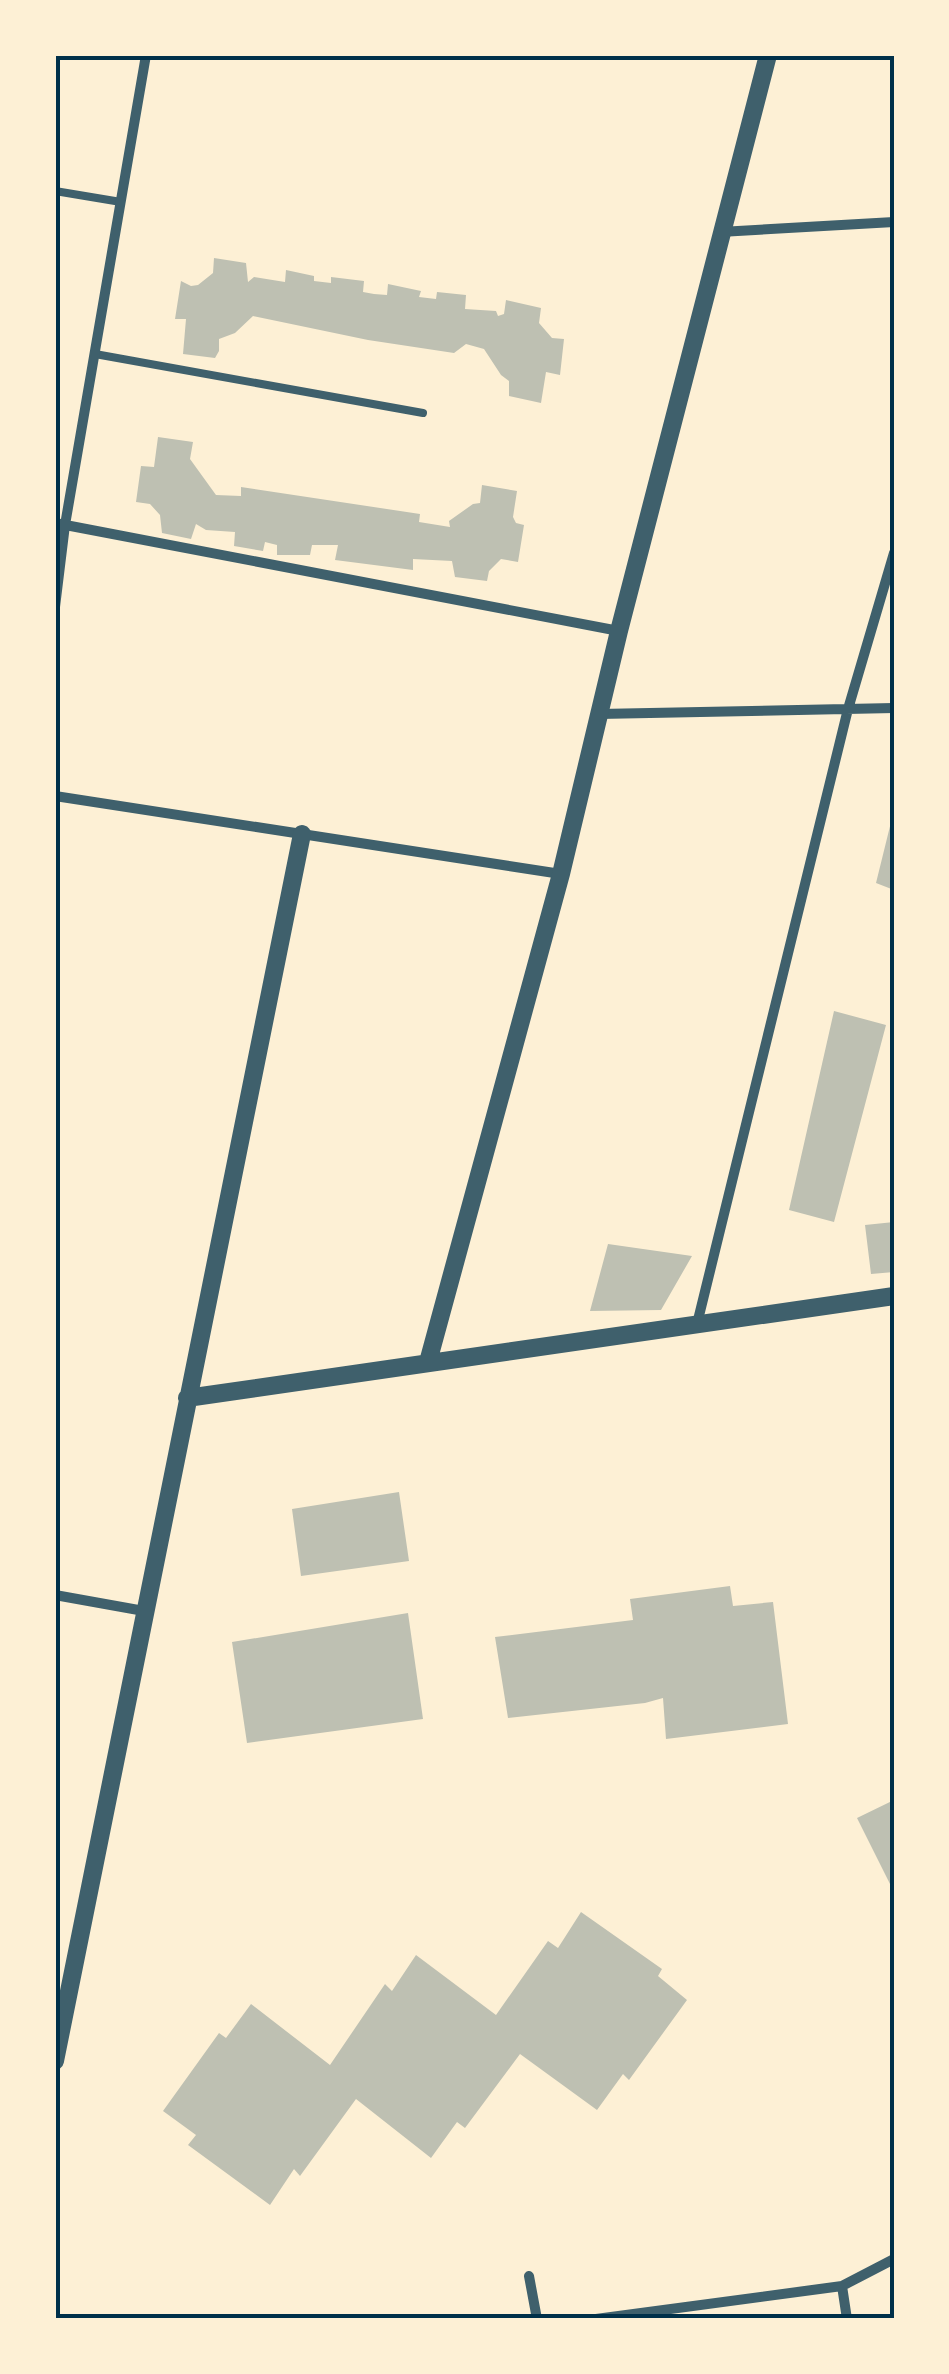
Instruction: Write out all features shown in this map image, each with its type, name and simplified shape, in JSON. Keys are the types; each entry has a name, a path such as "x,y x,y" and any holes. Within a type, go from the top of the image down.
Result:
{"street":[{"path":"55,607 60,524 95,354 146,55"},
{"path":"428,1362 561,874 619,630 768,55"},
{"path":"720,232 894,222"},
{"path":"60,524 619,630"},
{"path":"697,1324 848,709 894,553"},
{"path":"598,714 894,708"},
{"path":"55,796 561,874"},
{"path":"55,2061 302,834"},
{"path":"187,1398 894,1296"},
{"path":"55,1595 144,1611"},
{"path":"596,2319 842,2286 894,2258"},
{"path":"529,2276 537,2319"},
{"path":"842,2286 847,2319"}],"lane":[{"path":"55,192 121,202"},
{"path":"95,354 423,413"}],"building":[{"path":"214,258 246,263 248,282 254,277 285,282 286,270 314,276 314,281 331,283 331,277 364,281 363,292 374,294 387,295 388,284 421,291 419,297 436,299 437,292 466,295 465,309 496,311 498,316 504,314 506,300 541,308 539,323 552,338 564,339 560,375 546,372 541,403 509,396 509,381 484,349 466,344 454,353 253,316 235,333 219,339 215,358 183,354 186,319 175,319 181,281 198,285 213,273"},
{"path":"158,437 193,442 190,459 216,495 241,496 241,487 420,514 419,522 450,527 449,521 480,503 482,485 517,491 513,517 516,523 524,525 518,562 501,559 489,571 487,581 455,577 452,561 413,559 413,570 335,560 338,545 312,545 310,555 277,555 277,545 265,542 263,551 234,546 235,532 206,530 196,524 191,539 162,533 160,515 150,504 136,502 141,466 154,467"},
{"path":"894,814 894,890 876,883"},
{"path":"834,1011 886,1025 834,1222 789,1210"},
{"path":"894,1222 894,1272 871,1274 865,1225"},
{"path":"608,1244 692,1256 661,1310 590,1311"},
{"path":"399,1492 409,1561 301,1576 292,1509"},
{"path":"730,1586 733,1606 773,1602 788,1724 666,1739 663,1698 508,1718 495,1637 633,1620 630,1599"},
{"path":"408,1613 423,1719 247,1743 232,1642"},
{"path":"894,1800 894,1892 857,1818"},
{"path":"581,1912 662,1969 658,1976 687,2000 629,2080 623,2074 597,2110 520,2054 465,2128 457,2122 431,2158 356,2099 300,2176 294,2169 270,2205 188,2145 196,2135 163,2111 219,2033 226,2038 251,2004 330,2065 385,1984 392,1991 416,1955 496,2015 548,1941 558,1948"}]}
